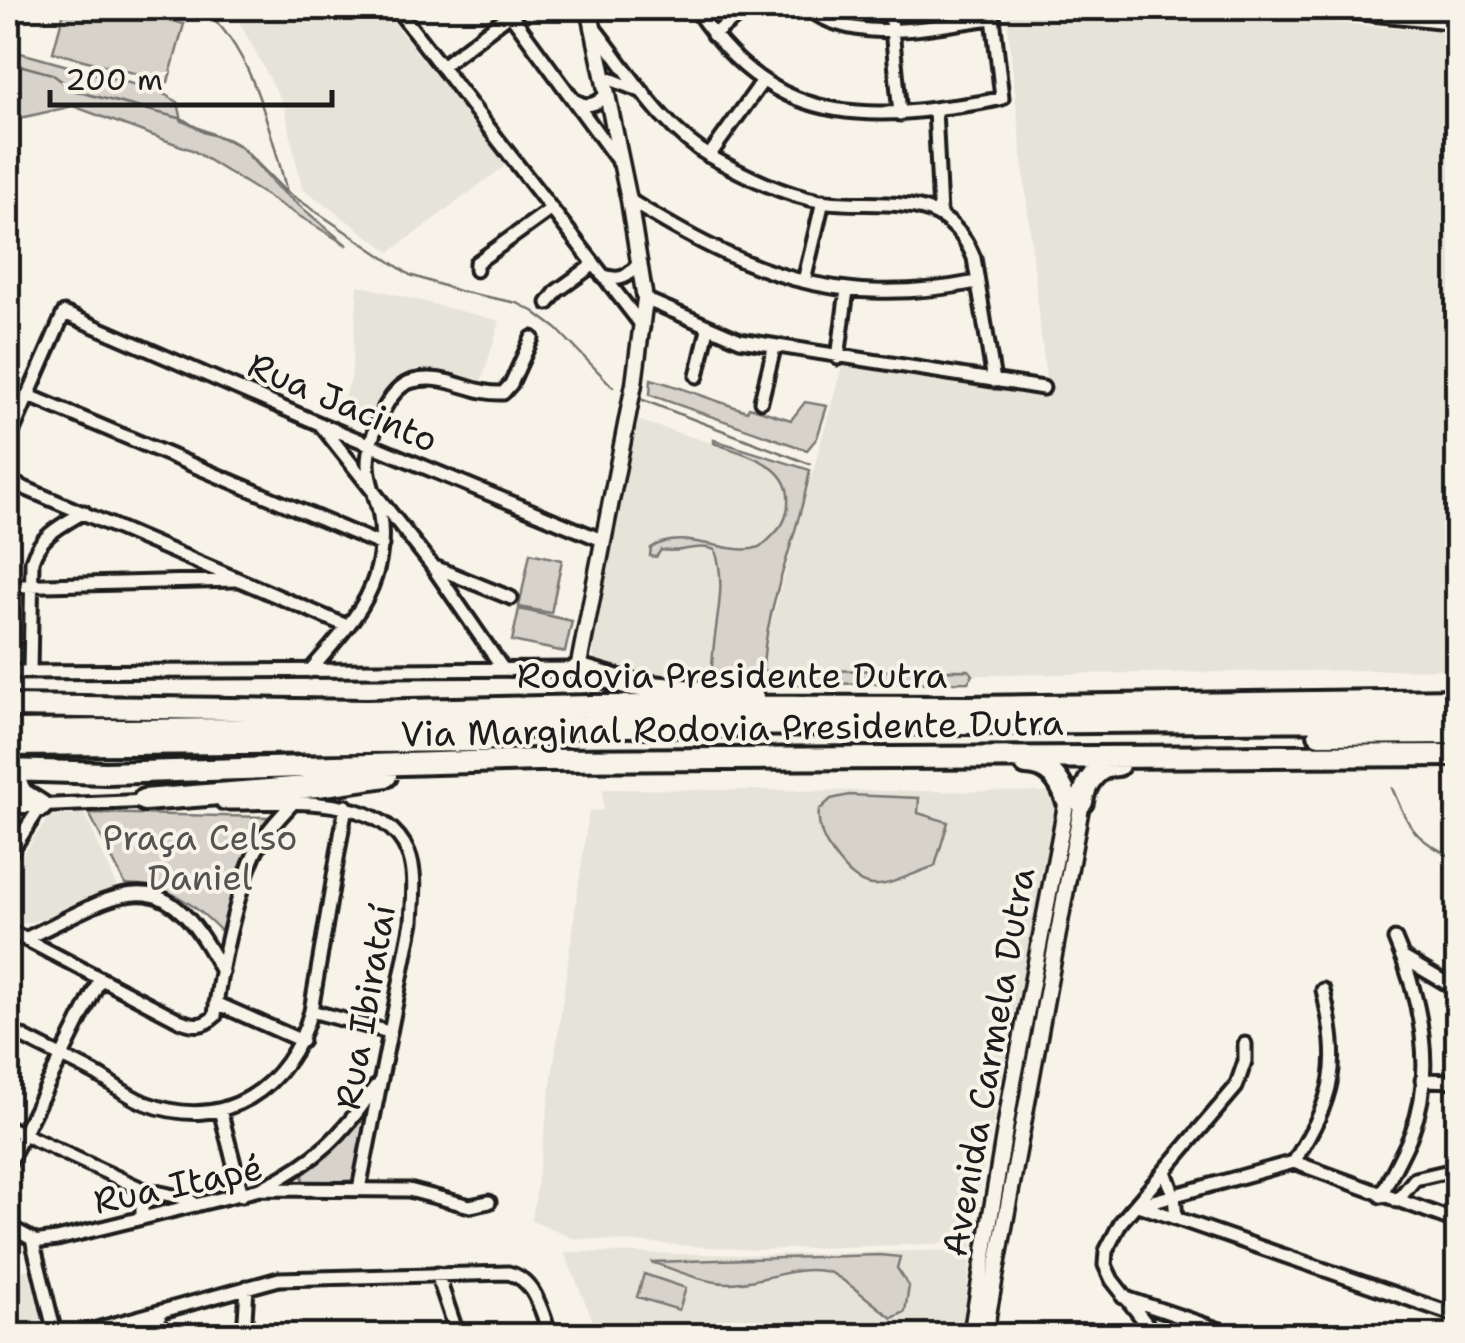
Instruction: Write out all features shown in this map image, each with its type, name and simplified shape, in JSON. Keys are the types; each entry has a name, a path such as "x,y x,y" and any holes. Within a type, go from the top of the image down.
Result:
{"highway":[{"path":"578,669 632,685 728,692 789,707"},
{"name":"Rodovia Presidente Dutra","path":"8,706 366,712 592,706 1458,700"},
{"name":"Rodovia Presidente Dutra","path":"8,731 1458,719"},
{"name":"Rodovia Presidente Dutra","path":"8,745 1458,733"},
{"path":"30,771 46,765 300,752 314,743"},
{"path":"1410,755 1458,769"},
{"name":"Via Marginal Rodovia Presidente Dutra","path":"8,770 106,773 537,760 1458,755"},
{"path":"944,758 966,763 1039,764 1074,801 1107,765 1180,765 1210,757"},
{"path":"144,800 318,786 400,774 507,769 537,760"},
{"path":"11,798 40,806"}],"street":[{"path":"396,8 643,327"},
{"path":"8,672 578,669 643,327 644,299 629,200 589,8"},
{"path":"695,8 713,36 762,82 798,101 824,109 900,114 1000,100 1004,94 992,13 892,29 850,29 807,8"},
{"path":"713,36 748,8"},
{"path":"890,8 900,114"},
{"path":"1313,8 1405,12 1455,23 1457,8"},
{"path":"442,66 508,11 621,165"},
{"path":"594,28 645,94 709,156 770,185 822,201 911,206 940,214 969,246 994,381"},
{"path":"709,156 762,82"},
{"path":"573,98 587,105 600,100 606,84"},
{"path":"606,84 645,94"},
{"path":"935,109 940,214"},
{"path":"629,200 731,258 762,271 804,281 847,290 907,291 977,282"},
{"path":"804,281 822,201"},
{"path":"476,270 476,263 551,209"},
{"path":"634,229 648,221 666,222"},
{"path":"548,302 557,291 597,270 621,279 640,262"},
{"path":"838,358 847,290"},
{"path":"644,299 708,329 774,348 1043,388"},
{"name":"Rua Jacinto","path":"27,396 64,313 602,540"},
{"path":"697,376 708,329"},
{"path":"310,670 347,626 376,576 382,545 380,516 368,467 371,444 398,388 407,382 439,378 503,394 532,338"},
{"path":"761,402 774,348"},
{"path":"8,442 27,396 382,545"},
{"path":"320,424 432,566 503,670"},
{"path":"8,481 347,626"},
{"path":"30,672 32,561 42,540 84,512"},
{"path":"432,566 512,598"},
{"path":"8,586 239,580"},
{"path":"8,856 40,806 144,800 346,806 311,1012 302,1041 271,1084 220,1110 189,1111 142,1102 8,1029"},
{"name":"Avenida Carmela Dutra","path":"971,1336 1011,1093 1074,801"},
{"name":"Avenida Carmela Dutra","path":"987,1336 1074,801"},
{"path":"8,930 194,1026 206,1024 215,1016 222,973 254,855 266,832 292,804"},
{"name":"Rua Ibirataí","path":"346,806 390,829 407,850 411,864 412,922 359,1189"},
{"path":"25,939 120,894 136,893 171,902 202,933 222,973"},
{"path":"202,933 230,940"},
{"path":"1381,1196 1412,1132 1422,1080 1423,1049 1411,986 1394,939"},
{"path":"1402,957 1458,990"},
{"path":"1411,986 1426,971"},
{"path":"8,1165 100,979"},
{"path":"1294,1162 1320,1119 1333,1074 1334,1047 1323,990"},
{"path":"216,1002 302,1041"},
{"path":"311,1012 390,1032"},
{"path":"1156,1336 1122,1296 1105,1265 1106,1251 1121,1222 1236,1087 1245,1061 1245,1044"},
{"path":"260,1189 319,1155 350,1124 380,1080"},
{"path":"1422,1080 1458,1081"},
{"path":"220,1110 242,1195"},
{"path":"8,1127 142,1190 188,1199 196,1205"},
{"path":"1398,1159 1415,1179"},
{"path":"1138,1205 1294,1162 1458,1222"},
{"path":"1397,1200 1415,1179 1458,1169"},
{"path":"1165,1171 1174,1196 1176,1218"},
{"name":"Rua Itapé","path":"34,1247 260,1189 409,1190 470,1206 489,1202"},
{"path":"142,1190 142,1218"},
{"path":"1138,1205 1458,1316"},
{"path":"8,1226 34,1247 54,1329 68,1336 247,1286 294,1277 508,1273 526,1280 551,1336"},
{"path":"436,1274 458,1336"},
{"path":"244,1336 247,1286"},
{"path":"1122,1296 1238,1336"},
{"path":"157,1336 160,1312"}],"shaded area":[{"path":"222,8 382,8 506,165 390,252 302,188 284,105 236,16"},
{"path":"1006,8 1149,8 1457,33 1457,669 756,678 842,366 1048,398"},
{"path":"358,285 500,321 482,380 416,369 393,384 371,429 336,414 351,380"},
{"path":"637,420 808,473 749,678 617,676 594,663 593,633"},
{"path":"603,789 1051,792 1056,810 971,1230 957,1243 754,1250 572,1238 532,1221 589,811 603,810"},
{"path":"84,813 118,888 36,921 16,925 8,921 8,875 49,817"},
{"path":"973,1236 962,1330 953,1336 599,1335 564,1252 760,1255 957,1250"},
{"path":"28,1269 47,1335 8,1335 8,1274"}],"green space":[{"path":"65,8 128,8 184,24 168,82 53,52"},
{"path":"10,50 158,91 178,102 182,121 239,145 277,187 348,246 192,150 73,106 16,119 8,102"},
{"path":"651,379 747,411 749,407 791,420 805,402 827,406 817,438 807,450 650,395"},
{"path":"714,440 810,470 769,622 763,671 969,670 973,675 968,682 745,685 722,682 712,674 720,596 715,550 661,550 656,557 650,556 651,548 675,540 756,548 780,527 787,514 788,500 779,474"},
{"path":"530,553 562,560 551,613 519,607"},
{"path":"519,609 572,621 565,652 512,641"},
{"path":"849,795 919,798 918,813 948,822 935,866 878,885 867,884 845,870 821,834 819,810 831,799"},
{"name":"Praça Celso Daniel","path":"89,813 268,817 244,862 223,933 179,897 125,884"},
{"path":"377,1121 365,1180 302,1183 304,1168 359,1122"},
{"path":"900,1257 897,1268 909,1286 905,1312 892,1318 828,1272 803,1270 727,1283 651,1262"},
{"path":"644,1274 686,1288 679,1310 637,1297"}],"waterway":[{"path":"201,8 219,24 246,67 266,118 287,192 410,275 459,291 517,303 533,311 557,329 613,387"},
{"path":"8,62 52,74 75,91 183,119 203,132 230,140 285,191"},
{"path":"643,400 810,464"},
{"path":"1392,788 1416,832 1458,860"}]}
